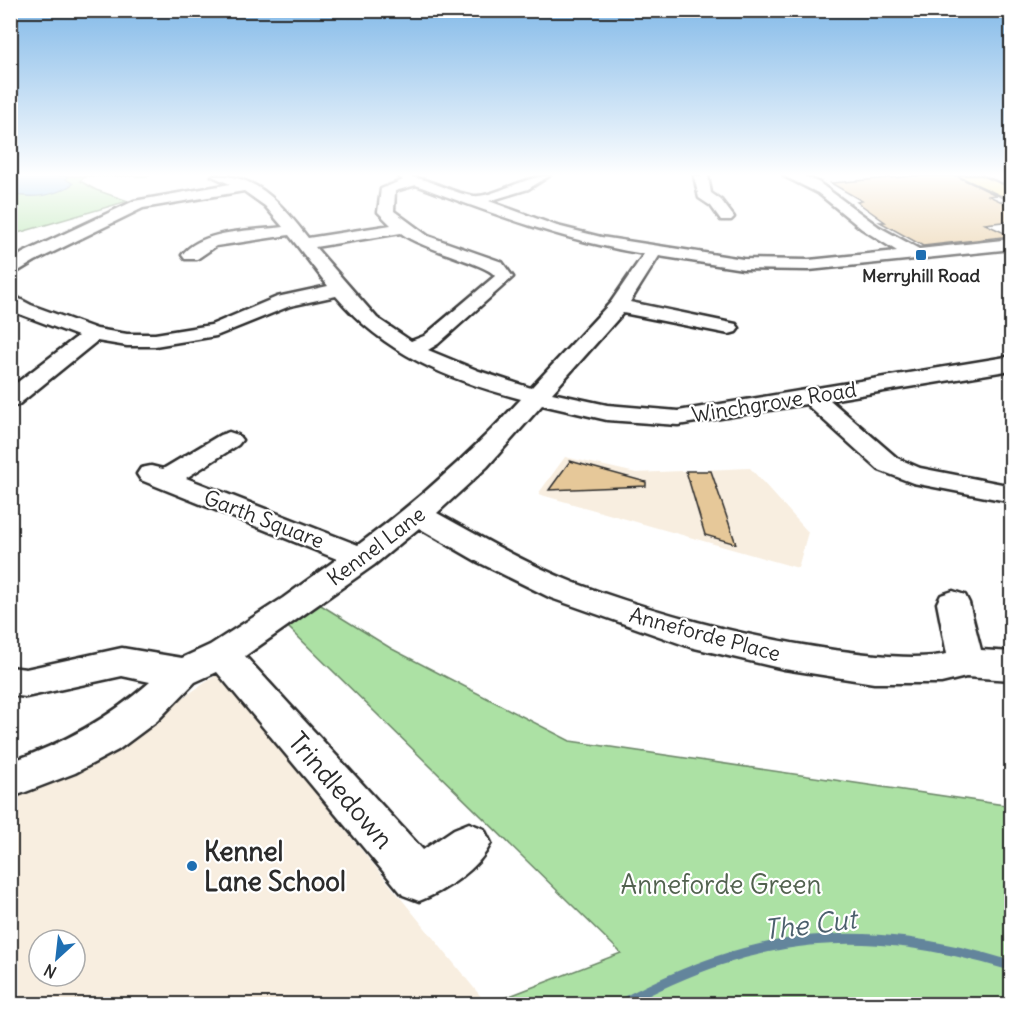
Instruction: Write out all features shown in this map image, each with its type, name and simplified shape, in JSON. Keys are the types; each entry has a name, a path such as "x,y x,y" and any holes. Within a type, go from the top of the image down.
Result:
{"street":[{"path":"10,272 29,257 99,223"},
{"name":"Winchgrove Road","path":"287,223 372,324 412,349 474,377 609,413 651,419 678,418 1011,363"},
{"path":"398,223 441,250 494,265 502,271 504,278 431,340 412,349"},
{"path":"537,223 561,232 654,251 779,266 1011,244"},
{"path":"866,223 916,254"},
{"path":"191,255 211,242 403,228"},
{"name":"Kennel Lane","path":"182,672 222,654 363,558 418,515 478,461 618,306 654,251"},
{"path":"10,300 24,309 93,334 140,341 186,337 216,330 284,301 340,289"},
{"path":"618,306 729,328"},
{"path":"20,391 93,334"},
{"path":"811,396 888,464 913,475 1011,494"},
{"name":"Garth Square","path":"228,440 158,477 363,558"},
{"name":"Anneforde Place","path":"418,515 489,555 562,590 690,634 784,656 874,669 941,669 966,663 1011,666"},
{"path":"953,603 966,663"},
{"name":"Trindledown","path":"222,654 419,879 469,843"},
{"path":"10,681 26,684 122,662 165,671 182,672"},
{"path":"10,780 88,750 142,713 182,672"}],"shaded area":[{"path":"565,457 636,473 750,468 808,532 798,568 538,494"},
{"name":"Kennel Lane School","path":"218,674 487,1004 11,1004 10,791 82,766"}],"green space":[{"path":"11,223 51,223 11,235"},
{"name":"Anneforde Green","path":"316,602 392,649 570,741 1011,806 1011,1004 489,1004 621,953 285,624"}],"building":[{"path":"882,223 990,223 985,224 1011,236 923,246"},
{"path":"570,461 646,482 646,486 549,490"},
{"path":"686,471 711,471 736,544 705,535"}],"waterway":[{"name":"The Cut","path":"621,1004 671,979 719,961 766,948 812,940 859,939 907,943 958,952 1012,966"}],"place":[{"name":"Merryhill Road","path":"921,255"},
{"name":"Kennel Lane School","path":"192,866"}]}
